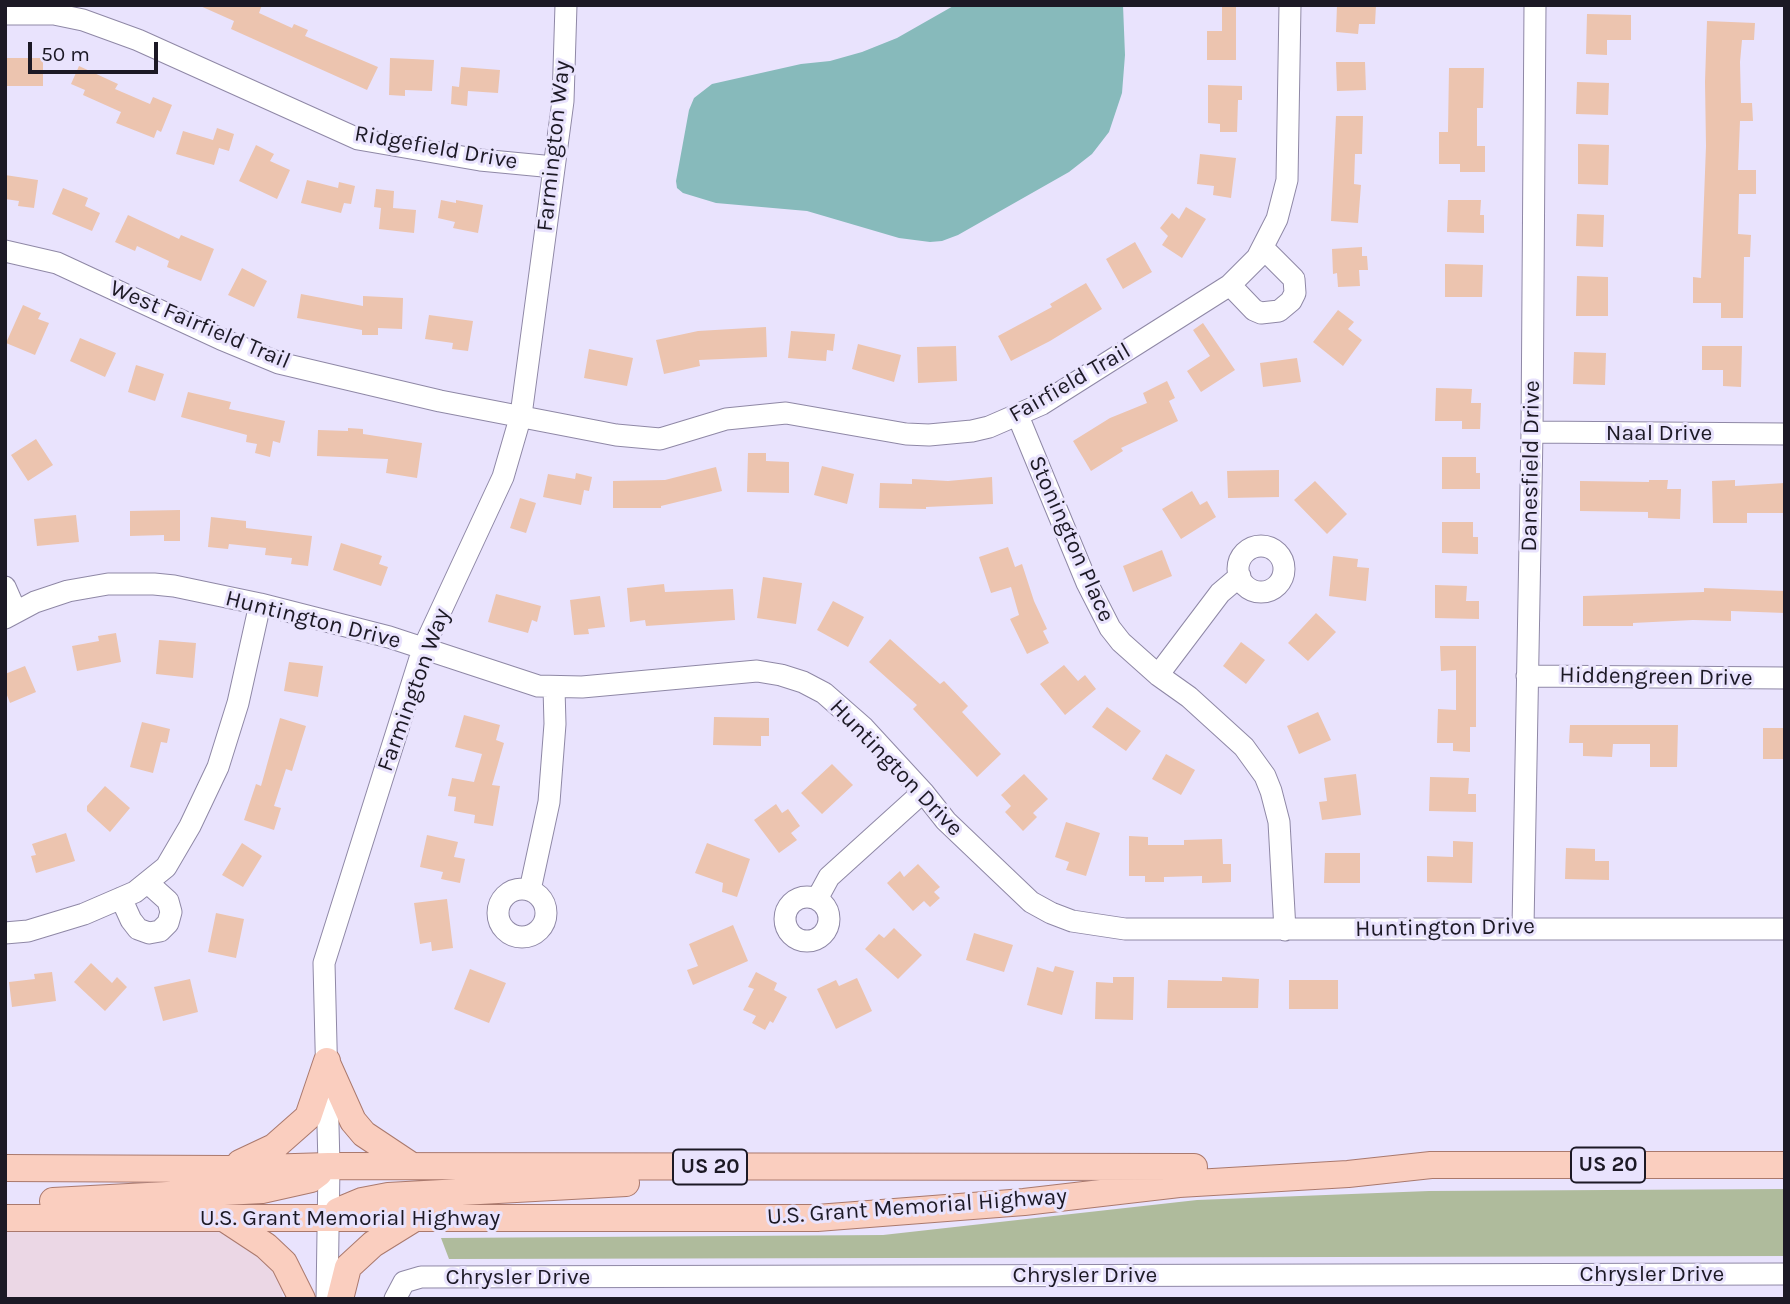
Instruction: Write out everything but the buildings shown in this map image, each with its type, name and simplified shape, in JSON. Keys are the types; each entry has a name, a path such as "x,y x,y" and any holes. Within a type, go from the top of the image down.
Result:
{"main road":[{"path":"327,1062 353,1121 364,1134 412,1166"},
{"path":"227,1169 274,1147 308,1118 327,1062"},
{"name":"U.S. Grant Memorial Highway","path":"5,1218 817,1218 1024,1202 1179,1184 1348,1174 1430,1165"},
{"name":"U.S. Grant Memorial Highway","path":"5,1168 1785,1165"},
{"path":"5,1203 262,1190 311,1179 329,1166"},
{"path":"328,1217 347,1206 388,1196 671,1181 745,1167"},
{"path":"222,1217 266,1245 284,1263 302,1299"},
{"path":"340,1299 348,1267 373,1244 415,1218"}],"street":[{"name":"Farmington Way","path":"327,1299 329,1166 324,963 423,649 503,477 521,415 563,101 566,5"},
{"name":"Fairfield Trail","path":"521,415 616,435 660,439 726,419 786,413 906,434 929,435 989,427 1042,404 1230,285 1249,268 1263,248 1277,219 1287,180 1290,5"},
{"name":"Danesfield Drive","path":"1523,927 1532,432 1535,5"},
{"name":"Ridgefield Drive","path":"5,14 54,14 83,20 138,40 358,139 480,160 554,167"},
{"path":"1230,285 1254,310 1261,313 1279,311 1291,301 1295,293 1294,279 1263,248"},
{"name":"West Fairfield Trail","path":"5,251 57,263 279,363 440,401 521,415"},
{"name":"Stonington Place","path":"1018,416 1087,583 1110,628 1121,642 1158,675 1189,697 1244,747 1265,776 1279,822 1285,930"},
{"name":"Naal Drive","path":"1532,432 1785,434"},
{"path":"1158,675 1220,593 1240,576"},
{"name":"Huntington Drive","path":"11,615 68,591 108,583 130,582 174,586 260,604 389,637 538,686 554,688 757,671 781,675 824,693 864,728 946,821 1031,902 1072,921 1125,929 1785,929"},
{"path":"5,587 11,615"},
{"path":"5,933 28,931 84,914 148,883 166,867 190,826 218,767 238,703 260,604"},
{"name":"Hiddengreen Drive","path":"1527,676 1785,678"},
{"path":"530,890 549,802 555,724 554,688"},
{"path":"817,899 829,877 923,792"},
{"path":"121,898 138,929 149,933 160,931 169,923 172,912 168,901 148,883"},
{"name":"Chrysler Drive","path":"395,1299 404,1282 421,1277 1785,1274"}],"shaded area":[{"path":"955,5 1123,5 1125,55 1122,93 1109,132 1092,154 1069,172 958,235 930,242 899,238 807,211 716,203 683,193 677,188 689,110 694,98 712,84 801,64 830,61 862,52 897,38"},
{"path":"1785,1189 1785,1256 449,1259 441,1238 883,1235 1197,1200 1429,1191"},
{"path":"238,1228 280,1271 283,1299 5,1299 5,1231"}]}
